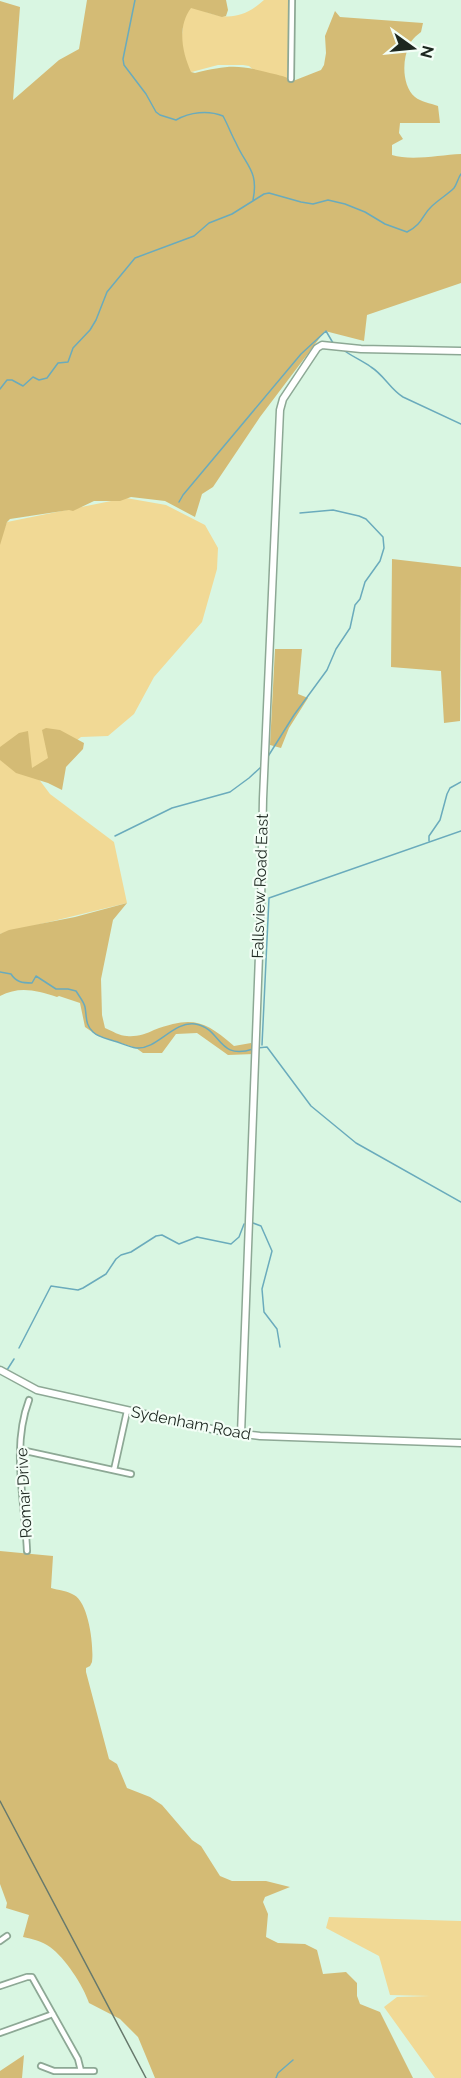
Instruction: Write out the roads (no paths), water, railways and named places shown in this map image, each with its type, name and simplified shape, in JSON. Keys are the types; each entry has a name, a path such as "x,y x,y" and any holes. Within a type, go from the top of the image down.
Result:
{"street":[{"path":"291,79 292,0"},
{"name":"Fallsview Road East","path":"241,1434 263,799 280,410 283,399 317,348 322,345 380,350 461,351"},
{"name":"Sydenham Road","path":"0,1370 37,1390 241,1434 461,1443"},
{"name":"Romar Drive","path":"27,1551 20,1480 21,1425 29,1400"},
{"path":"114,1470 127,1411"},
{"path":"21,1450 131,1474"},
{"path":"0,1941 7,1936"},
{"path":"0,1986 32,1977 78,2059 81,2071"},
{"path":"0,2033 53,2014"},
{"path":"41,2066 54,2071 94,2071"}],"waterway":[{"path":"135,0 123,59 124,65 160,115 176,120 199,113 223,116 251,169 254,182 253,200"},
{"path":"0,389 7,380 23,386 33,377 39,380 47,378 58,363 68,362 73,348 96,320 107,292 135,258 194,236 209,223 232,214 264,194 269,193 313,204 328,200 345,204 407,232 419,223 434,204 454,188 461,174"},
{"path":"179,502 301,354 326,331 333,343"},
{"path":"342,349 376,370 403,397 461,424"},
{"path":"267,758 294,715 327,670 336,649 350,628 355,605 360,599 365,582 380,561 384,548 383,537 366,519 359,516 333,510 300,513"},
{"path":"115,836 172,808 230,792 261,767"},
{"path":"429,841 429,836 440,820 450,788 461,782"},
{"path":"262,1045 269,898 461,831"},
{"path":"0,972 11,974 17,980 25,983 32,983 36,976 56,989 76,991 84,1005 90,1029 100,1037 131,1047 151,1045 179,1027 195,1024 210,1031 233,1051 253,1049"},
{"path":"257,1048 267,1047 311,1106 356,1143 461,1202"},
{"path":"253,1223 261,1226 272,1251 262,1289 264,1312 277,1329 280,1347"},
{"path":"19,1348 51,1286 78,1290 83,1288 106,1274 121,1255 131,1252 156,1236 162,1235 179,1244 197,1237 231,1244 239,1237 244,1224"},
{"path":"7,1370 14,1359"},
{"path":"276,2078 278,2073 293,2060"}],"railway":[{"path":"0,1801 146,2078"}]}
